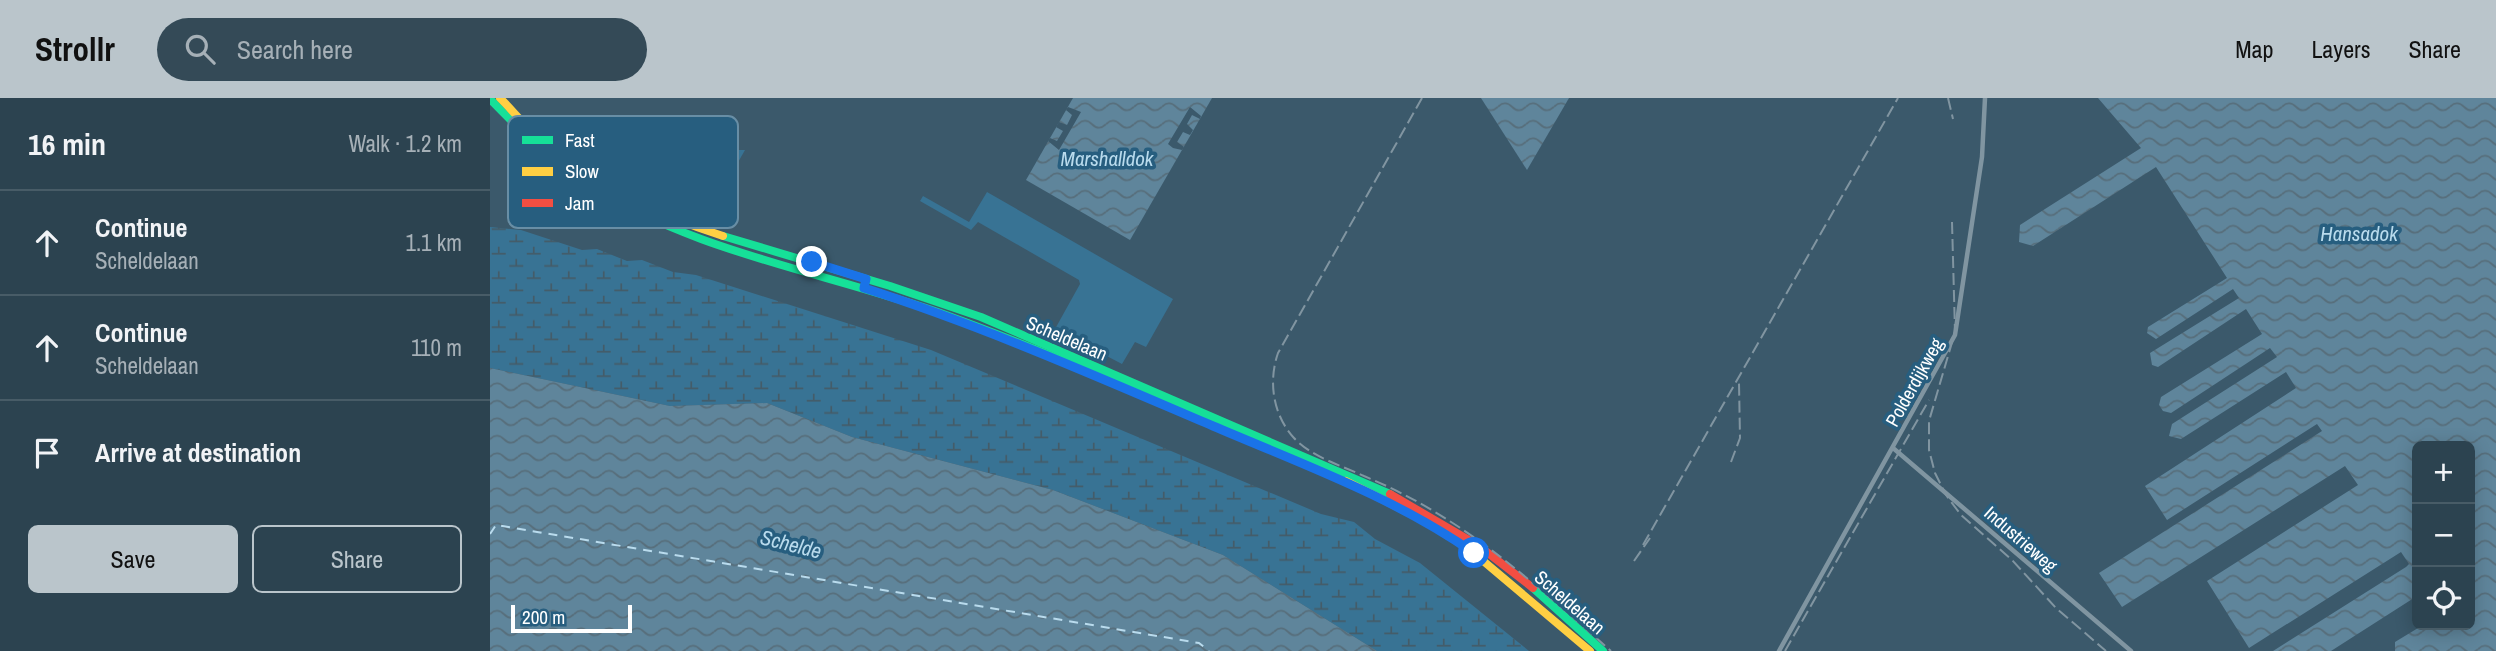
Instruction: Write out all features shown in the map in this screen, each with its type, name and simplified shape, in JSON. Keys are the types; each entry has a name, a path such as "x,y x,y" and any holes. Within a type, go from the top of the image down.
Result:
{"main road":[{"name":"Scheldelaan","path":"500,98 513,116"},
{"name":"Scheldelaan","path":"490,99 508,116"},
{"name":"Scheldelaan","path":"701,228 745,246 865,283 945,314 1416,507 1478,545 1602,651"},
{"name":"Scheldelaan","path":"1327,470 1449,535 1502,575 1590,651"}],"street":[{"name":"Polderdijkweg","path":"1779,651 1955,335 1974,231 1986,98"},
{"name":"Industrieweg","path":"1893,448 2131,651"}],"green space":[{"path":"745,150 738,162 738,152"},
{"path":"987,192 1173,299 1146,347 1135,342 1122,364 1055,329 1080,284 1079,280 978,222 971,230 920,201 923,196 969,222"},
{"path":"490,227 521,230 582,250 597,249 627,261 642,260 673,272 696,275 931,350 1321,514 1354,522 1375,539 1420,563 1529,651 1377,651 1223,555 1053,490 852,437 767,403 670,406 490,368"}],"water":[{"name":"Marshalldok","path":"1073,98 1212,98 1130,240 1026,180"},
{"path":"1481,98 1569,98 1527,170"},
{"name":"Hansadok","path":"2098,98 2496,98 2496,651 2395,651 2395,642 2415,630 2475,630 2475,441 2412,441 2412,599 2331,651 2273,651 2406,567 2409,564 2401,552 2249,648 2207,581 2358,485 2345,466 2122,607 2099,573 2322,431 2317,424 2167,520 2145,486 2296,388 2286,372 2181,439 2169,436 2172,424 2277,357 2270,348 2171,413 2163,411 2159,405 2161,397 2262,334 2246,309 2158,367 2152,365 2150,353 2239,298 2233,289 2156,339 2147,333 2148,327 2227,278 2156,167 2033,246 2019,242 2020,225 2141,148"},
{"name":"Schelde","path":"490,368 670,406 767,403 852,437 1053,490 1223,555 1377,651 490,651"}],"pier":[{"path":"1068,107 1081,112 1059,150 1048,141 1050,138 1057,141 1063,131 1056,127 1059,122 1067,125 1072,115 1066,110"},
{"path":"1190,107 1201,116 1200,119 1192,115 1187,124 1193,130 1190,135 1183,132 1177,142 1184,147 1182,150 1173,148 1168,144"}],"ferry route":[{"path":"490,534 496,525 1199,643 1209,651"}],"railway":[{"path":"1422,98 1278,353 1273,375 1277,409 1287,429 1301,445 1327,460 1409,497 1459,527 1526,577 1611,651"},
{"path":"1643,545 1898,98"},
{"path":"1948,98 1953,119"},
{"path":"1952,222 1955,332 1929,421 1929,450 1935,473 1946,495 1961,515 2012,560 2056,608 2106,651"},
{"path":"1731,462 1740,438 1739,383"},
{"path":"1785,651 1929,400"},
{"path":"1634,561 1650,538"}],"traffic: fast":[{"path":"490,99 508,118"},
{"path":"673,228 761,259 946,315 1097,374 1346,481"},
{"path":"723,236 890,286 981,317 1390,494"},
{"path":"1533,588 1603,651"}],"traffic: slow":[{"path":"500,98 517,116"},
{"path":"701,228 723,236"},
{"path":"1346,481 1425,521 1469,549 1590,651"}],"traffic: jam":[{"path":"1390,494 1479,546 1533,588"}],"route":[{"path":"812,262 866,279 864,288 980,328 1325,473 1412,513 1474,553"}]}
